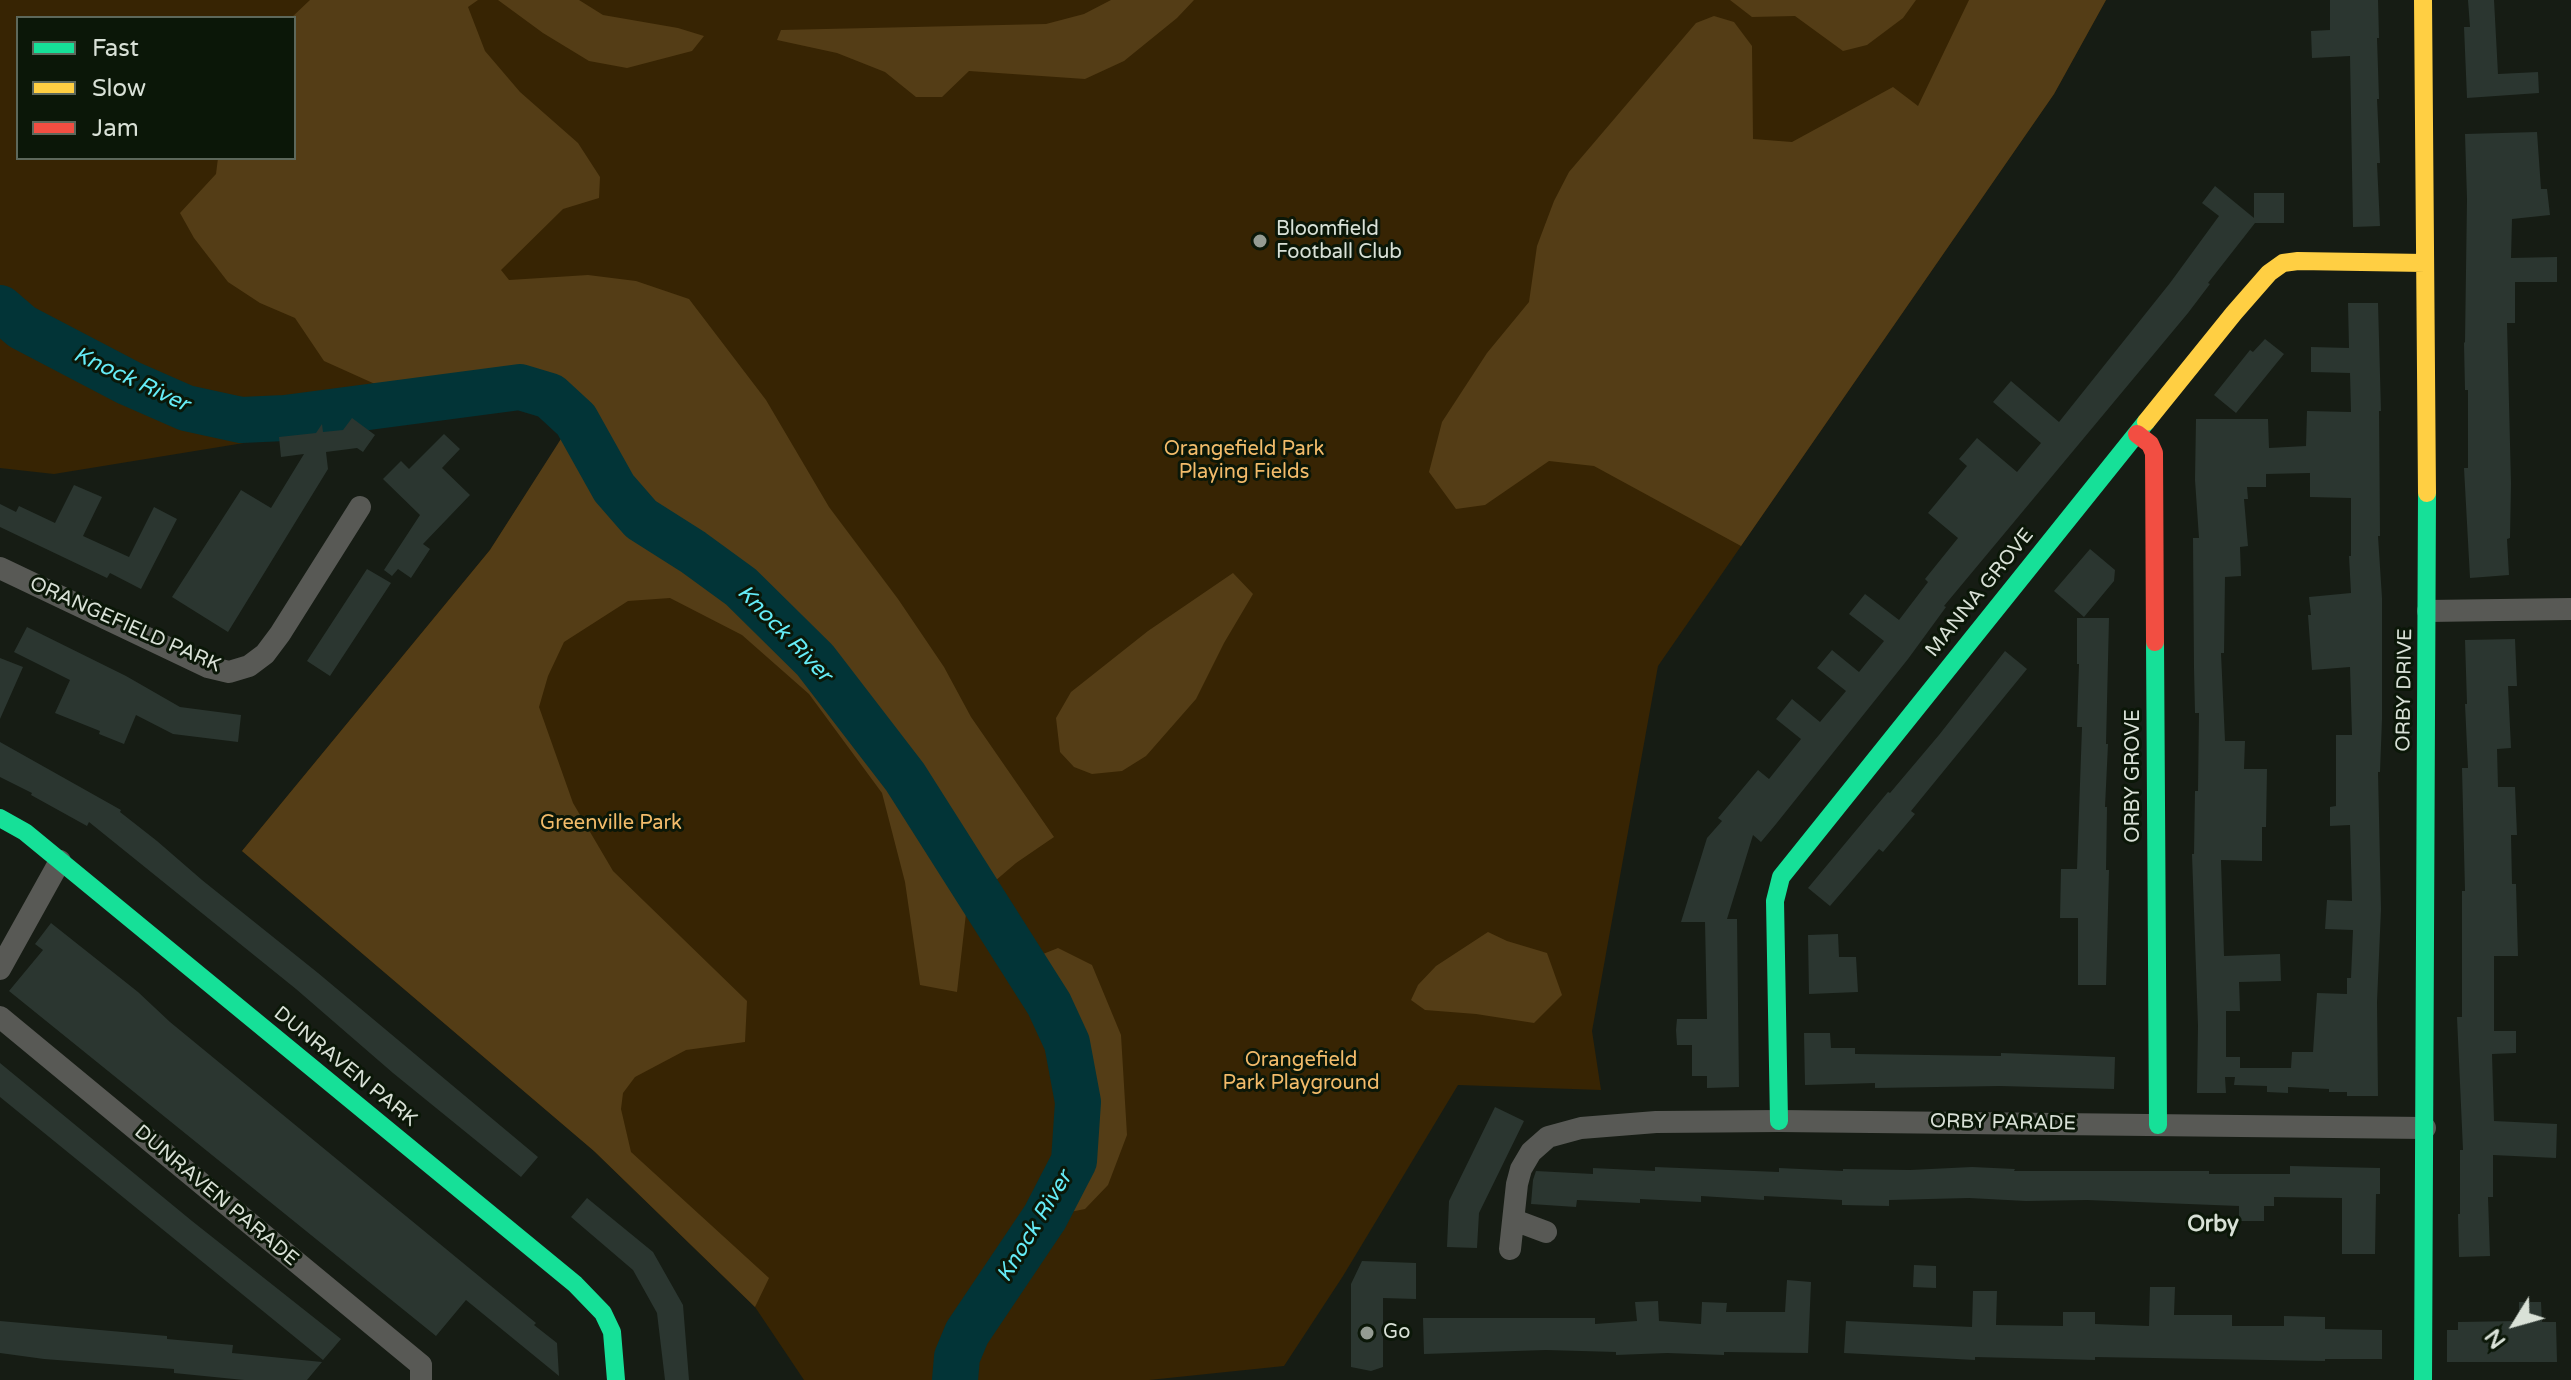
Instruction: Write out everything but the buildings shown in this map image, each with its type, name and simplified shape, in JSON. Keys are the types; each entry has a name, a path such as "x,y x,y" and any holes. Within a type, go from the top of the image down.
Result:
{"street":[{"name":"ORBY DRIVE","path":"2423,0 2428,611 2423,1380"},
{"name":"MANNA GROVE","path":"1779,1121 1775,901 1781,877 1790,863 2269,273 2283,263 2298,261 2425,263"},
{"name":"ORBY GROVE","path":"2137,434 2150,444 2154,453 2158,1125"},
{"name":"ORANGEFIELD PARK","path":"0,568 208,667 229,672 249,666 265,654 360,507"},
{"path":"2428,611 2571,609"},
{"name":"DUNRAVEN PARK","path":"0,818 25,832 575,1284 603,1313 612,1332 616,1380"},
{"path":"0,969 60,861"},
{"name":"DUNRAVEN PARADE","path":"0,1017 421,1365 421,1380"},
{"name":"ORBY PARADE","path":"1510,1249 1521,1169 1531,1152 1548,1137 1581,1128 1656,1122 1779,1121 2425,1128"},
{"path":"1514,1220 1546,1232"}],"green space":[{"name":"Orangefield Park Playing Fields","path":"0,0 2106,0 2054,94 1658,666 1592,1031 1601,1090 1458,1085 1343,1276 1284,1366 1149,1380 804,1380 755,1307 594,1151 242,851 490,550 566,432 547,407 507,400 54,474 0,468"}],"shaded area":[{"path":"310,0 478,0 468,7 485,51 520,92 578,143 600,177 599,198 563,209 501,270 509,280 588,275 636,281 689,299 766,400 829,507 898,599 944,667 971,717 1054,837 1016,863 967,905 957,992 920,985 905,882 882,793 809,694 742,635 670,598 628,601 564,642 548,676 539,707 573,803 613,871 747,1001 745,1042 686,1050 635,1077 623,1093 621,1109 631,1152 769,1278 755,1307 594,1151 242,851 490,550 566,431 547,407 375,384 324,361 295,318 260,303 228,282 194,238 180,213 216,174 218,160 296,160 296,16 293,16"},
{"path":"498,0 579,0 603,15 678,28 704,36 692,51 627,68 589,61"},
{"path":"1111,0 1194,0 1177,18 1124,61 1085,79 969,71 942,97 916,97 885,72 837,53 777,40 781,30 1046,24 1084,14"},
{"path":"1730,0 1916,0 1903,18 1867,45 1843,51 1795,16 1752,17"},
{"path":"1969,0 2106,0 2054,94 1741,546 1594,466 1549,461 1485,505 1456,509 1429,472 1442,422 1487,353 1529,302 1537,246 1569,172 1696,23 1714,16 1734,22 1752,46 1753,139 1792,142 1893,87 1918,106"},
{"path":"1233,573 1253,594 1196,699 1146,756 1122,771 1092,774 1074,767 1060,752 1056,718 1071,692 1148,631"},
{"path":"1488,932 1547,953 1562,995 1534,1023 1425,1010 1411,1000 1418,985 1436,966"},
{"path":"1058,948 1092,965 1121,1035 1127,1135 1108,1185 1085,1209 1045,1217 1074,1161 1078,1102 1067,1043 1049,1003 1023,962"}],"waterway":[{"name":"Knock River","path":"0,308 22,327 129,383 186,408 241,420 285,418 520,387 550,396 576,420 614,488 641,519 741,587 815,660 905,777 1049,1004 1067,1043 1078,1102 1074,1161 1045,1217 967,1333 957,1357 955,1380"}],"traffic: fast":[{"path":"1779,1121 1775,901 1781,877 2146,422"},
{"path":"2423,1380 2427,493"},
{"path":"2155,642 2158,1125"},
{"path":"0,818 25,832 575,1284 603,1313 612,1332 616,1380"}],"traffic: slow":[{"path":"2423,0 2427,493"},
{"path":"2146,422 2234,313 2269,273 2283,263 2425,263"}],"traffic: jam":[{"path":"2137,434 2150,444 2154,453 2155,642"}],"place":[{"name":"Bloomfield Football Club","path":"1260,241"},
{"name":"Go","path":"1367,1333"}],"district":[{"name":"Orby","path":"2213,1225"}],"park label":[{"name":"Greenville Park","path":"611,824"},
{"name":"Orangefield Park Playground","path":"1301,1072"}]}
